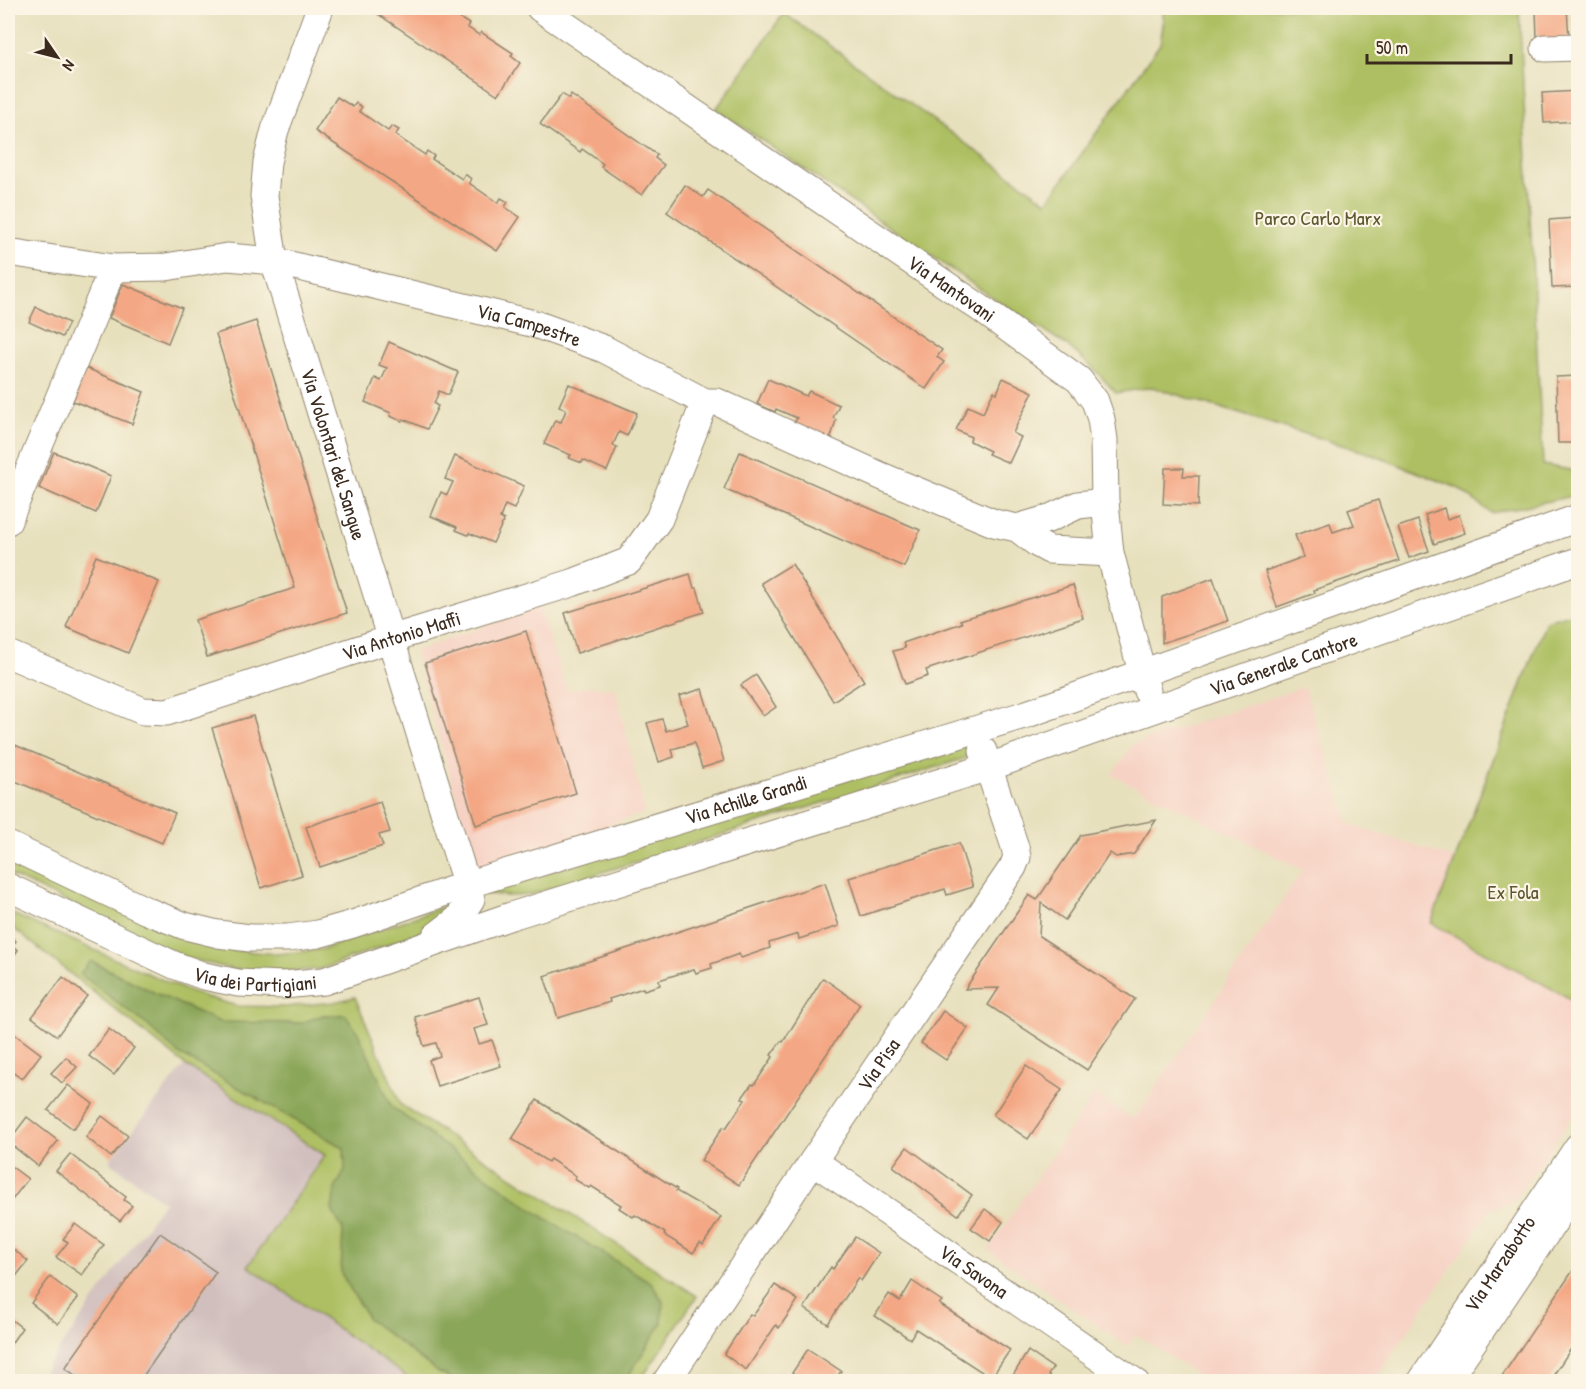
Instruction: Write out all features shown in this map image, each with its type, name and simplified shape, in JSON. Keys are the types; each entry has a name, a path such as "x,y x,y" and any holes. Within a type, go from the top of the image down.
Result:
{"street":[{"name":"Via Volontari del Sangue","path":"320,8 275,130 267,162 264,196 274,261 468,892"},
{"name":"Via Mantovani","path":"540,8 980,308 1079,380 1095,401 1101,419 1110,553 1153,709"},
{"path":"1545,48 1578,47"},
{"name":"Via Campestre","path":"8,252 113,268 166,267 228,257 274,261 535,324 604,349 705,402 717,402 881,476 994,523 1017,528 1049,550 1110,553"},
{"path":"8,521 113,268"},
{"name":"Via Antonio Maffi","path":"8,654 143,711 167,712 390,639 572,583 629,561 659,519 705,402"},
{"path":"1017,528 1048,519 1078,505 1105,502"},
{"name":"Via Generale Cantore","path":"1027,714 1578,518"},
{"name":"Via Generale Cantore","path":"989,767 1578,561"},
{"name":"Via Achille Grandi","path":"468,892 1027,714"},
{"name":"Via Pisa","path":"666,1382 1013,867 1017,857 1015,847 975,730"},
{"name":"Via Achille Grandi","path":"511,916 989,767"},
{"name":"Via dei Partigiani","path":"8,844 147,911 185,926 218,934 250,938 288,938 318,934 468,892"},
{"name":"Via dei Partigiani","path":"8,887 174,964 204,976 238,983 284,985 324,981 511,916"},
{"path":"421,946 458,919 468,892 511,916"},
{"name":"Via Marzabotto","path":"1421,1382 1578,1147"},
{"name":"Via Savona","path":"813,1161 1135,1382"},
{"name":"Via Marzabotto","path":"1446,1382 1578,1186"}],"shaded area":[{"path":"539,607 567,691 587,686 615,688 645,812 493,868 475,865 415,651"},
{"path":"1304,687 1349,824 1455,859 1431,923 1578,1003 1578,1112 1572,1117 1514,1201 1491,1209 1374,1381 1206,1381 1136,1334 1127,1346 988,1250 1094,1094 1134,1119 1303,870 1112,775 1133,744"},
{"path":"185,1065 325,1155 248,1266 413,1381 36,1382 164,1202 109,1161"}],"green space":[{"name":"Parco Carlo Marx","path":"1163,8 1519,8 1543,465 1571,470 1578,477 1578,495 1491,513 1458,488 1368,453 1152,387 1116,393 1068,346 989,295 716,109 784,13 1047,202 1160,44"},
{"name":"Ex Fola","path":"1578,612 1578,1003 1431,923 1546,621"},
{"path":"967,742 972,756 530,895 507,896 480,893"},
{"path":"8,858 193,942 232,950 278,954 324,949 457,902 428,930 321,969 282,972 231,969 184,957 8,874"},
{"path":"8,912 192,993 237,1006 285,1007 334,1002 355,997 401,1105 697,1296 640,1381 413,1381 248,1266 325,1155 185,1065 8,924"},
{"path":"91,961 220,1022 301,1023 323,1015 346,1015 358,1033 392,1107 537,1213 652,1283 663,1302 662,1323 625,1381 458,1381 439,1373 368,1319 341,1273 343,1230 332,1210 335,1189 345,1170 344,1148 179,1054 147,1025 80,974"}],"building":[{"path":"369,8 444,8 469,24 467,27 479,35 481,32 513,53 511,56 520,63 498,95"},
{"path":"1536,8 1567,8 1569,39 1537,40"},
{"path":"1578,91 1578,121 1544,123 1542,93"},
{"path":"562,94 569,99 571,95 657,155 655,158 664,165 642,195 601,167 603,164 582,149 580,152 540,124"},
{"path":"337,97 353,107 356,103 362,107 359,111 388,131 392,126 399,130 395,135 425,155 427,151 434,156 432,159 462,179 465,174 471,179 469,183 498,203 501,198 508,202 505,207 520,217 497,251 315,131"},
{"path":"685,185 703,197 708,190 942,350 937,357 944,362 926,389 667,212"},
{"path":"1578,215 1578,287 1552,288 1549,220 1575,218"},
{"path":"123,284 182,308 168,343 109,318"},
{"path":"36,307 69,323 62,337 29,322"},
{"path":"256,321 347,613 207,657 195,620 295,588 216,334"},
{"path":"389,342 458,372 448,395 439,391 434,404 438,406 427,429 390,416 391,413 365,402 375,378 381,381 387,368 379,365"},
{"path":"86,368 144,392 132,424 73,401"},
{"path":"1578,376 1578,443 1558,443 1556,377"},
{"path":"1003,378 1033,392 1013,433 1021,437 1009,463 988,454 990,451 970,441 971,437 956,430 968,406 983,413 994,391 997,393"},
{"path":"768,379 806,396 809,391 839,405 833,418 836,420 830,441 794,424 797,418 757,404"},
{"path":"569,384 637,413 627,436 619,432 613,445 617,447 607,471 583,460 582,463 569,458 571,455 544,444 555,420 561,422 566,410 559,406"},
{"path":"54,452 111,476 96,513 39,488"},
{"path":"740,452 920,530 904,567 724,489"},
{"path":"455,456 524,486 514,509 505,505 500,518 504,520 493,543 456,530 457,527 431,516 441,492 447,495 453,482 445,479"},
{"path":"1165,468 1184,468 1183,476 1199,476 1198,506 1163,504"},
{"path":"1378,500 1399,561 1314,590 1315,593 1277,607 1265,571 1303,557 1295,535 1330,523 1333,532 1354,525 1348,510"},
{"path":"1444,508 1447,519 1459,515 1465,533 1434,544 1425,515"},
{"path":"1418,520 1429,551 1409,558 1398,527"},
{"path":"96,556 159,582 128,653 66,627"},
{"path":"792,564 864,681 833,701 761,583"},
{"path":"690,574 704,612 577,653 565,613"},
{"path":"1213,578 1228,621 1162,643 1162,597"},
{"path":"1073,585 1083,618 926,670 928,676 905,684 893,651 905,648 903,643 962,623 960,620"},
{"path":"526,631 576,793 476,825 425,663"},
{"path":"756,675 776,707 763,716 741,685"},
{"path":"702,689 724,761 702,768 694,743 672,749 674,757 659,762 647,723 662,719 666,731 688,724 679,696"},
{"path":"253,716 302,875 261,888 212,728"},
{"path":"8,742 175,813 162,843 8,778"},
{"path":"380,802 390,832 379,835 383,846 320,867 306,827"},
{"path":"1156,820 1134,854 1116,857 1110,853 1065,920 1041,903 1039,936 1135,999 1087,1070 988,1005 999,988 965,989 1029,895 1037,900 1081,835"},
{"path":"959,843 973,887 947,895 945,889 861,916 849,878"},
{"path":"825,883 839,926 799,939 798,934 769,943 770,948 741,958 739,954 711,964 712,968 696,973 694,969 659,980 660,985 609,999 610,1002 558,1018 544,976"},
{"path":"8,934 16,941 12,946 18,950 10,961 8,959"},
{"path":"63,977 87,996 57,1036 32,1017"},
{"path":"823,978 860,1004 739,1185 701,1160 745,1100 742,1098 773,1057 771,1055 781,1041 783,1042"},
{"path":"479,997 488,1025 474,1029 479,1044 492,1040 501,1066 437,1086 429,1060 440,1056 436,1043 424,1046 415,1017"},
{"path":"943,1011 968,1028 946,1060 921,1043"},
{"path":"109,1029 134,1048 114,1075 89,1056"},
{"path":"13,1033 41,1054 22,1079 8,1069 8,1040"},
{"path":"66,1057 77,1067 62,1083 51,1073"},
{"path":"1026,1066 1062,1090 1028,1139 993,1115"},
{"path":"68,1085 93,1104 73,1129 48,1110"},
{"path":"537,1100 677,1189 676,1191 721,1217 703,1245 700,1243 693,1253 649,1223 619,1208 621,1205 591,1186 589,1188 574,1179 576,1176 550,1159 548,1162 512,1139"},
{"path":"102,1116 128,1136 111,1157 86,1137"},
{"path":"27,1117 58,1141 38,1166 8,1142"},
{"path":"907,1147 972,1195 958,1215 893,1166"},
{"path":"70,1154 126,1197 124,1200 132,1206 120,1221 56,1171"},
{"path":"8,1164 28,1179 8,1205"},
{"path":"985,1209 1003,1222 990,1241 971,1228"},
{"path":"75,1224 104,1245 82,1275 56,1257 68,1242 63,1239"},
{"path":"160,1233 216,1272 139,1382 85,1382 65,1368"},
{"path":"855,1237 879,1253 861,1281 858,1278 828,1324 804,1308 831,1267 833,1269"},
{"path":"8,1245 28,1261 9,1285 8,1283"},
{"path":"1578,1263 1578,1338 1549,1382 1498,1382"},
{"path":"50,1277 78,1298 58,1324 31,1303"},
{"path":"912,1281 942,1301 939,1304 1010,1350 991,1378 916,1329 910,1339 875,1316 889,1294 900,1301"},
{"path":"775,1285 798,1300 779,1328 776,1325 746,1370 724,1354 750,1314 753,1316"},
{"path":"8,1317 22,1328 8,1348"},
{"path":"808,1349 841,1371 834,1382 800,1382 802,1379 792,1373"},
{"path":"1028,1351 1053,1368 1048,1375 1057,1382 1009,1382"}]}
